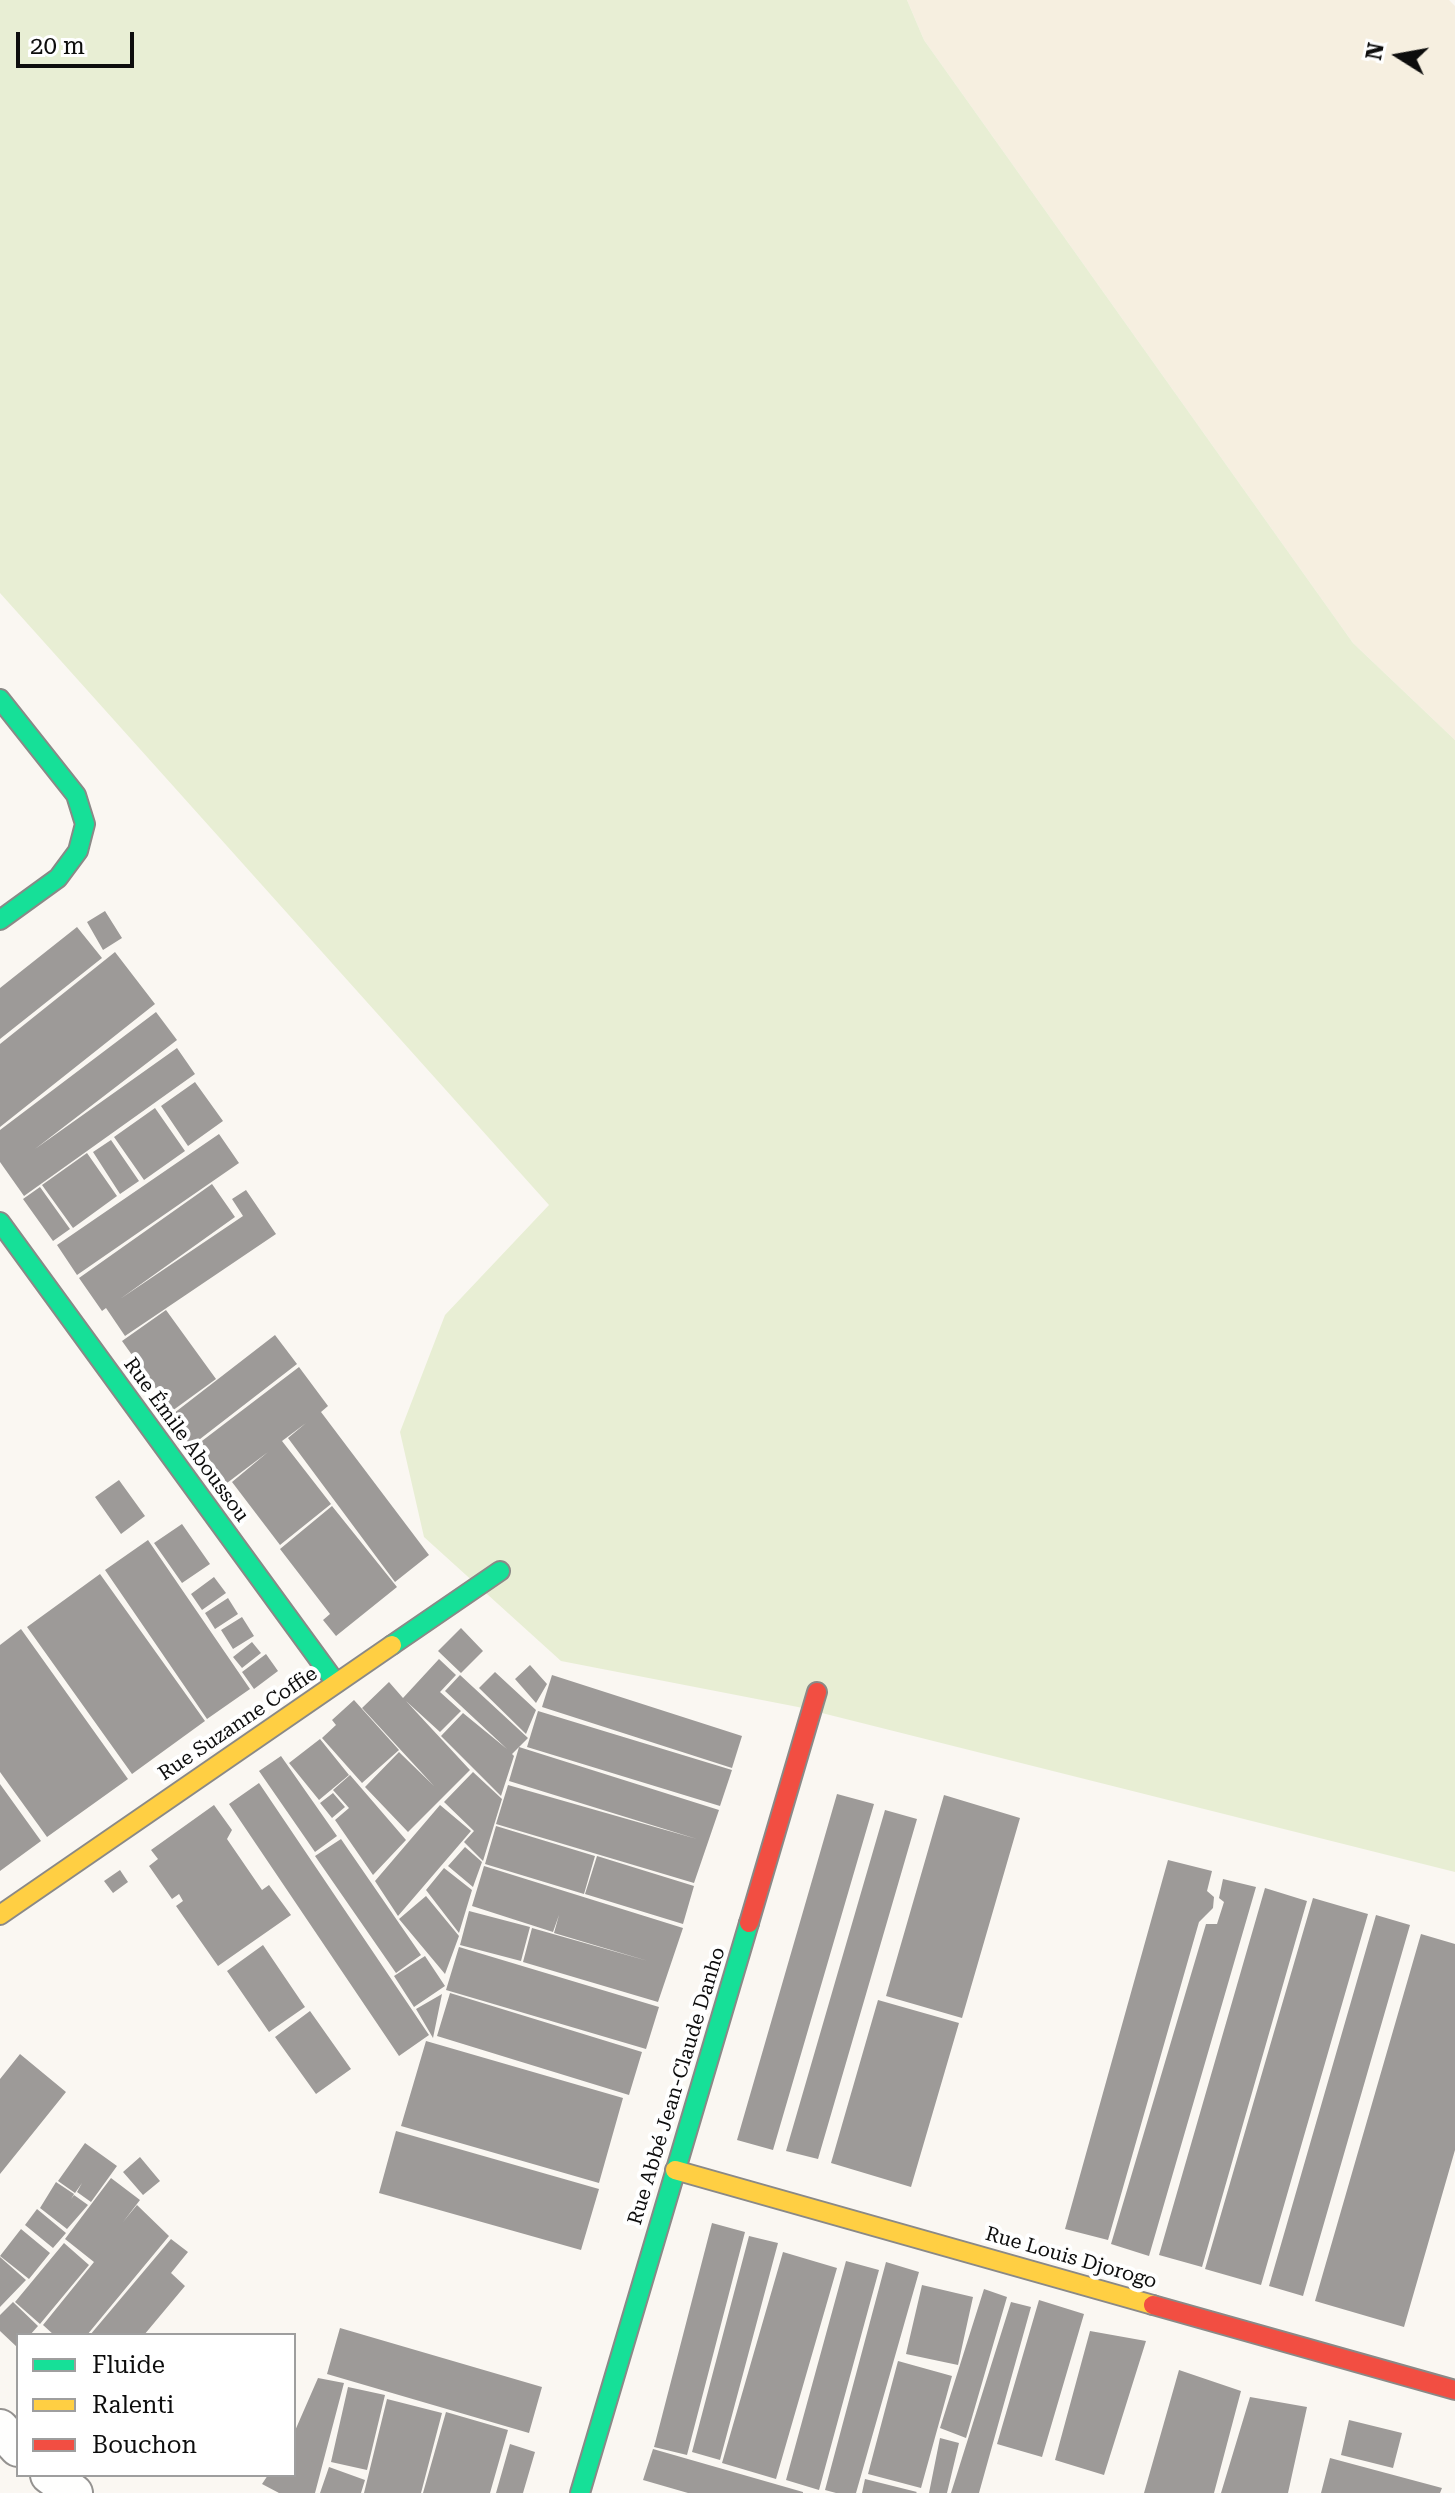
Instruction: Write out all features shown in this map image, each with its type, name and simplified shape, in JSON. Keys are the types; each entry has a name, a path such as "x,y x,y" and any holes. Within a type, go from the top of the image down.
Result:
{"street":[{"path":"0,699 76,795 85,824 78,851 58,878 0,920"},
{"name":"Rue Émile Aboussou","path":"0,1222 336,1683"},
{"name":"Rue Suzanne Coffie","path":"0,1915 500,1571"},
{"name":"Rue Abbé Jean-Claude Danho","path":"580,2493 817,1692"},
{"name":"Rue Louis Djorogo","path":"675,2170 1455,2390"},
{"path":"0,2428 16,2446"},
{"path":"52,2477 74,2493"}],"shaded area":[{"path":"907,0 1449,0 1455,6 1455,740 1353,643 924,40"}],"green space":[{"path":"0,0 907,0 924,40 1353,643 1455,740 1455,1872 798,1707 561,1661 424,1537 400,1432 445,1315 549,1205 0,593"}],"building":[{"path":"105,911 122,938 103,950 87,922"},
{"path":"77,927 102,958 0,1039 0,988"},
{"path":"115,952 155,1004 0,1127 0,1044"},
{"path":"156,1012 177,1040 35,1149 177,1048 195,1074 24,1196 0,1162 0,1130"},
{"path":"195,1082 223,1121 188,1146 161,1106"},
{"path":"155,1108 185,1151 144,1180 114,1137"},
{"path":"219,1134 239,1163 77,1275 57,1245"},
{"path":"111,1140 139,1181 120,1194 93,1152"},
{"path":"87,1153 117,1196 73,1228 42,1185"},
{"path":"212,1184 235,1217 120,1299 243,1216 232,1199 246,1190 276,1234 125,1336 106,1308 102,1311 79,1278"},
{"path":"40,1187 70,1229 53,1241 23,1199"},
{"path":"166,1310 216,1379 172,1411 122,1341"},
{"path":"275,1335 297,1364 191,1446 169,1417"},
{"path":"299,1367 328,1406 321,1412 429,1555 395,1582 288,1438 306,1423 282,1441 331,1504 280,1545 232,1482 268,1452 227,1483 198,1444"},
{"path":"119,1480 145,1516 121,1534 95,1497"},
{"path":"332,1506 397,1587 336,1636 323,1620 330,1614 280,1549"},
{"path":"182,1524 210,1564 182,1583 154,1543"},
{"path":"148,1540 250,1689 207,1719 105,1570"},
{"path":"100,1574 205,1721 132,1774 27,1627"},
{"path":"214,1577 226,1593 202,1610 191,1594"},
{"path":"228,1598 238,1614 215,1629 205,1613"},
{"path":"242,1617 254,1636 233,1649 221,1630"},
{"path":"461,1628 483,1651 461,1673 438,1651"},
{"path":"21,1629 128,1779 47,1837 0,1772 0,1645"},
{"path":"252,1642 261,1653 242,1668 233,1657"},
{"path":"266,1654 278,1671 254,1689 242,1672"},
{"path":"439,1659 456,1675 440,1692 461,1711 440,1732 406,1701 470,1770 408,1832 365,1787 399,1752 434,1786 362,1708 389,1682 403,1698"},
{"path":"530,1665 547,1684 536,1703 515,1679"},
{"path":"495,1672 536,1710 526,1734 479,1688"},
{"path":"460,1675 528,1738 512,1754 514,1756 501,1796 441,1736 463,1713 507,1749 445,1691"},
{"path":"552,1675 742,1736 732,1768 542,1707"},
{"path":"354,1700 399,1750 362,1783 322,1738 336,1725 332,1720"},
{"path":"538,1711 732,1770 720,1806 527,1747"},
{"path":"320,1739 349,1775 319,1800 289,1763"},
{"path":"519,1747 719,1810 694,1883 496,1824 508,1785 697,1839 509,1781"},
{"path":"281,1756 337,1836 315,1852 259,1771"},
{"path":"473,1772 502,1799 483,1861 464,1842 474,1831 444,1802"},
{"path":"350,1775 406,1840 373,1875 335,1820 349,1808 333,1790"},
{"path":"259,1783 429,2035 399,2056 229,1804"},
{"path":"0,1784 41,1841 0,1871"},
{"path":"333,1793 345,1807 332,1818 320,1803"},
{"path":"837,1794 874,1804 773,2150 737,2140"},
{"path":"944,1795 1020,1818 962,2018 886,1996"},
{"path":"214,1805 232,1830 227,1839 262,1890 269,1885 291,1915 218,1966 176,1906 183,1901 179,1894 172,1899 149,1866 158,1859 151,1850"},
{"path":"440,1805 471,1831 398,1916 375,1881"},
{"path":"885,1810 917,1819 818,2159 786,2151"},
{"path":"496,1826 595,1856 584,1894 485,1864"},
{"path":"341,1839 421,1955 396,1973 315,1856"},
{"path":"465,1847 482,1862 473,1887 448,1866"},
{"path":"597,1856 694,1886 683,1924 585,1894"},
{"path":"1168,1860 1212,1871 1207,1891 1214,1897 1213,1908 1199,1922 1108,2240 1065,2229"},
{"path":"484,1866 683,1928 658,2002 523,1962 532,1928 648,1961 554,1933 559,1915 553,1932 472,1906"},
{"path":"444,1868 472,1890 459,1933 426,1890"},
{"path":"120,1870 128,1882 113,1893 104,1881"},
{"path":"1223,1879 1256,1887 1149,2256 1111,2244 1206,1924 1217,1924 1224,1902 1219,1898"},
{"path":"1265,1888 1307,1901 1202,2267 1159,2255"},
{"path":"426,1896 459,1936 445,1974 399,1919"},
{"path":"1313,1898 1368,1914 1261,2285 1205,2269"},
{"path":"469,1911 530,1927 521,1961 460,1945"},
{"path":"1376,1915 1410,1925 1303,2296 1269,2286"},
{"path":"1421,1934 1455,1944 1455,2150 1404,2327 1315,2301"},
{"path":"263,1945 305,2007 269,2032 227,1971"},
{"path":"459,1947 659,2007 646,2049 446,1990"},
{"path":"425,1956 445,1986 414,2007 394,1976"},
{"path":"450,1993 642,2052 629,2095 437,2036"},
{"path":"442,1994 433,2038 416,2009"},
{"path":"878,2000 959,2023 911,2187 831,2163"},
{"path":"310,2011 351,2069 316,2094 275,2037"},
{"path":"426,2041 623,2098 599,2183 401,2126"},
{"path":"20,2054 66,2092 0,2174 0,2079"},
{"path":"396,2131 599,2189 581,2250 379,2193"},
{"path":"85,2143 117,2166 91,2202 77,2192 82,2183 75,2193 58,2181"},
{"path":"140,2157 160,2181 143,2195 123,2172"},
{"path":"111,2178 140,2200 123,2222 137,2205 169,2236 89,2333 52,2333 43,2325 94,2262 65,2239"},
{"path":"56,2182 74,2194 71,2199 74,2195 88,2205 67,2229 40,2208"},
{"path":"37,2209 66,2233 53,2248 25,2225"},
{"path":"712,2223 745,2232 687,2455 654,2447"},
{"path":"21,2229 50,2253 29,2279 0,2256"},
{"path":"749,2236 778,2243 720,2460 692,2452"},
{"path":"171,2239 188,2252 171,2273 185,2286 146,2333 92,2333"},
{"path":"64,2243 89,2265 40,2324 15,2302"},
{"path":"783,2252 837,2268 776,2479 722,2463"},
{"path":"0,2257 26,2280 0,2307"},
{"path":"846,2261 879,2270 819,2490 786,2480"},
{"path":"886,2262 919,2272 856,2493 836,2493 825,2490"},
{"path":"922,2285 973,2297 958,2365 906,2354"},
{"path":"984,2289 1007,2297 966,2438 940,2428"},
{"path":"1039,2300 1084,2314 1042,2457 997,2444"},
{"path":"13,2302 38,2326 32,2333 16,2333 16,2346 0,2331 0,2315"},
{"path":"1011,2302 1031,2307 979,2493 951,2493"},
{"path":"340,2328 542,2387 529,2433 327,2374"},
{"path":"1090,2331 1146,2341 1104,2475 1055,2460"},
{"path":"898,2361 952,2376 921,2488 868,2474"},
{"path":"1179,2370 1241,2391 1214,2493 1144,2493"},
{"path":"318,2378 344,2383 315,2493 279,2493 262,2484 267,2477 296,2477 296,2428"},
{"path":"348,2387 385,2395 367,2470 331,2462"},
{"path":"1250,2397 1307,2407 1288,2493 1221,2493"},
{"path":"387,2399 442,2413 421,2493 364,2493"},
{"path":"446,2412 508,2430 490,2493 423,2493"},
{"path":"1349,2420 1402,2433 1393,2468 1341,2455"},
{"path":"940,2438 959,2443 947,2493 929,2493"},
{"path":"510,2444 535,2452 523,2493 496,2493"},
{"path":"653,2449 803,2493 688,2493 643,2480"},
{"path":"1330,2458 1442,2488 1440,2493 1321,2493"},
{"path":"329,2467 365,2480 361,2493 320,2493"},
{"path":"865,2479 917,2492 862,2493"}],"traffic: fast":[{"path":"0,699 76,795 85,824 78,851 58,878 0,920"},
{"path":"0,1222 336,1683"},
{"path":"392,1645 500,1571"},
{"path":"580,2493 749,1923"}],"traffic: slow":[{"path":"0,1915 392,1645"},
{"path":"675,2170 1153,2305"}],"traffic: jam":[{"path":"749,1923 817,1692"},
{"path":"1153,2305 1455,2390"}]}
